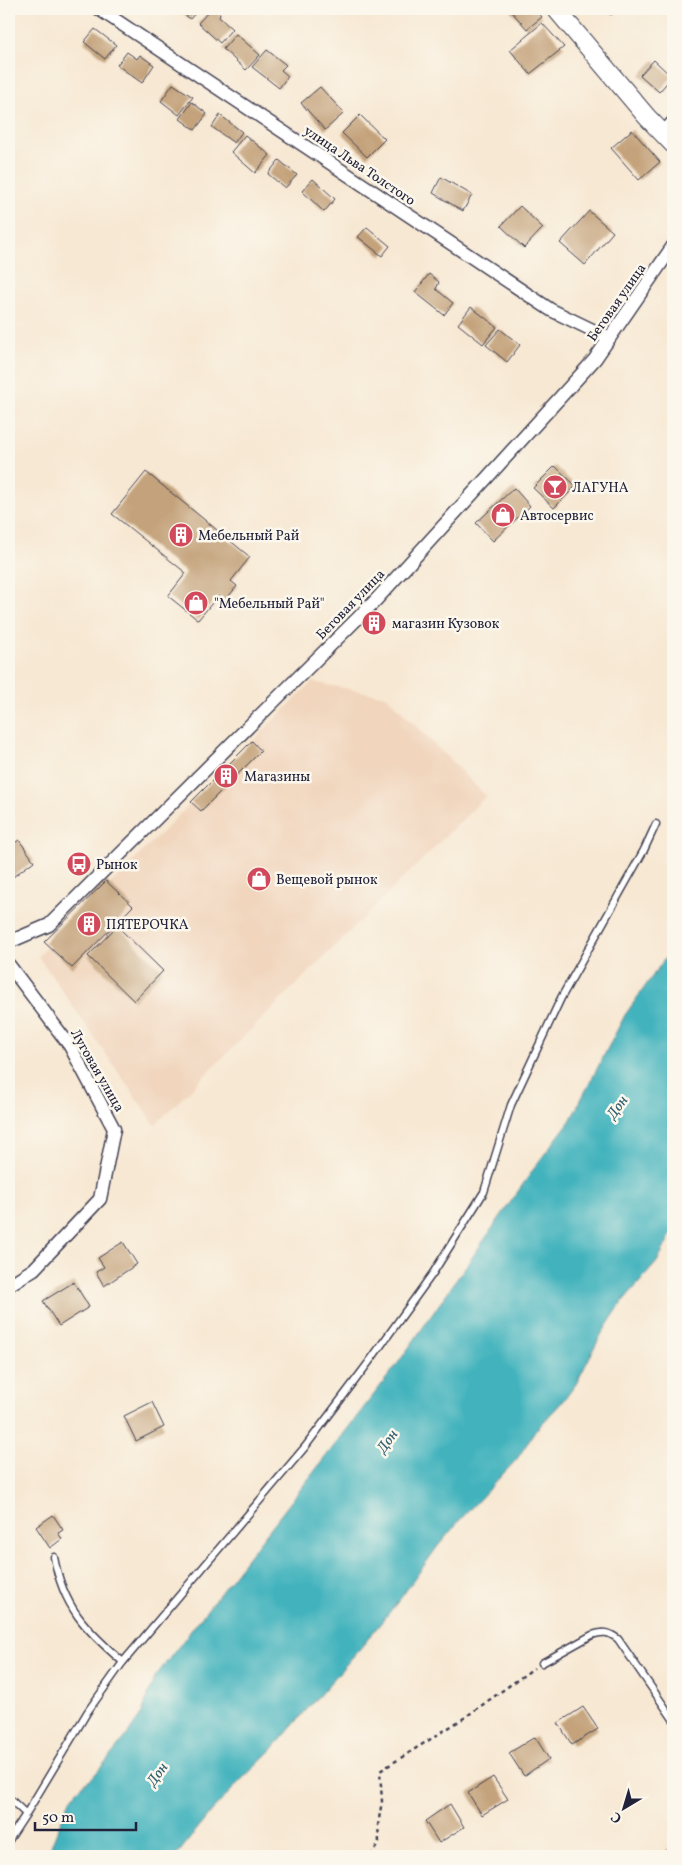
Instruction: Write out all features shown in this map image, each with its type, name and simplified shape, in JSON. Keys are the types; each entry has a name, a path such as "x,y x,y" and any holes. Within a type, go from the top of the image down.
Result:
{"main road":[{"path":"556,9 647,117 670,133"}],"street":[{"name":"улица Льва Толстого","path":"100,9 551,310 609,338"},
{"name":"Беговая улица","path":"9,942 49,925 375,601 595,358 673,246"},
{"name":"Луговая улица","path":"9,965 70,1046 114,1130 100,1199 34,1269 9,1285"}],"lane":[{"path":"9,1840 88,1711 124,1662 305,1446 433,1273 484,1192 511,1105 560,998 644,850 656,824"},
{"path":"54,1557 57,1574 65,1598 95,1638 124,1662"},
{"path":"542,1663 592,1635 600,1632 610,1633 618,1639 673,1719"},
{"path":"9,1798 26,1814"}],"path":[{"path":"371,1856 378,1842 378,1824 382,1802 380,1771 464,1718 542,1663"}],"shaded area":[{"name":"Вещевой рынок","path":"312,682 386,696 486,796 155,1125 38,956"}],"water":[{"name":"Дон","path":"673,942 673,1231 657,1262 623,1301 602,1333 576,1384 536,1430 517,1459 438,1546 400,1599 363,1645 270,1752 210,1813 176,1856 44,1856 50,1848 69,1802 82,1785 93,1777 141,1715 155,1677 396,1366 540,1160 570,1121 625,1015 666,957"}],"building":[{"path":"177,9 199,9 190,19"},
{"path":"211,9 216,9 220,13 219,17 232,29 220,43 198,23"},
{"path":"511,9 535,9 542,17 527,29"},
{"path":"605,9 618,9 611,15"},
{"path":"542,23 564,47 530,74 510,50"},
{"path":"95,29 116,45 105,59 84,42"},
{"path":"236,34 260,55 246,70 223,49"},
{"path":"267,50 286,65 281,70 288,76 279,88 252,67"},
{"path":"127,52 137,59 140,55 154,65 142,83 117,65"},
{"path":"654,60 672,77 659,92 640,75"},
{"path":"173,84 193,97 179,115 161,101"},
{"path":"320,87 344,113 325,130 301,103"},
{"path":"192,102 207,114 195,130 180,119"},
{"path":"220,115 242,132 234,143 212,127"},
{"path":"360,115 385,139 367,157 342,133"},
{"path":"632,130 660,162 639,180 611,148"},
{"path":"245,135 270,155 255,173 231,152"},
{"path":"279,160 297,175 285,188 268,174"},
{"path":"441,177 472,195 463,211 433,193"},
{"path":"313,179 335,199 324,212 302,191"},
{"path":"520,206 543,228 524,248 501,226"},
{"path":"589,211 613,232 585,265 560,243"},
{"path":"367,227 390,246 382,256 358,237"},
{"path":"429,274 439,282 436,289 453,303 444,315 415,292"},
{"path":"471,307 497,327 483,344 458,324"},
{"path":"500,329 520,345 507,362 486,345"},
{"name":"ЛАГУНА","path":"555,466 576,486 554,508 533,488"},
{"name":"Мебельный Рай","path":"146,472 250,557 231,581 237,586 225,601 218,596 198,620 168,596 186,573 112,514"},
{"name":"Автосервис","path":"514,488 530,506 493,541 476,523"},
{"name":"магазин Кузовок","path":"375,616 381,622 374,629 368,624"},
{"name":"Магазины","path":"252,741 261,751 201,811 191,802"},
{"path":"19,840 34,861 9,880 9,847"},
{"name":"ПЯТЕРОЧКА","path":"106,881 133,906 72,968 44,942"},
{"path":"117,926 163,971 134,1001 88,956"},
{"path":"123,1242 137,1264 104,1286 96,1272 104,1267 98,1258"},
{"path":"74,1282 89,1307 59,1326 43,1301"},
{"path":"152,1402 164,1427 136,1441 124,1416"},
{"path":"53,1515 63,1530 58,1533 62,1539 50,1548 36,1527"},
{"path":"583,1707 598,1729 572,1745 558,1723"},
{"path":"535,1737 549,1759 524,1776 509,1753"},
{"path":"493,1777 508,1799 482,1815 468,1793"},
{"path":"450,1804 464,1827 439,1843 425,1821"},
{"path":"673,1847 673,1856 659,1856"}],"place":[{"name":"ЛАГУНА","path":"555,487"},
{"name":"Автосервис","path":"503,515"},
{"name":"Мебельный Рай","path":"181,535"},
{"name":"\"Мебельный Рай\"","path":"196,603"},
{"name":"магазин Кузовок","path":"374,623"},
{"name":"Магазины","path":"226,776"},
{"name":"Рынок","path":"79,864"},
{"name":"Вещевой рынок","path":"259,879"},
{"name":"ПЯТЕРОЧКА","path":"89,924"}]}
